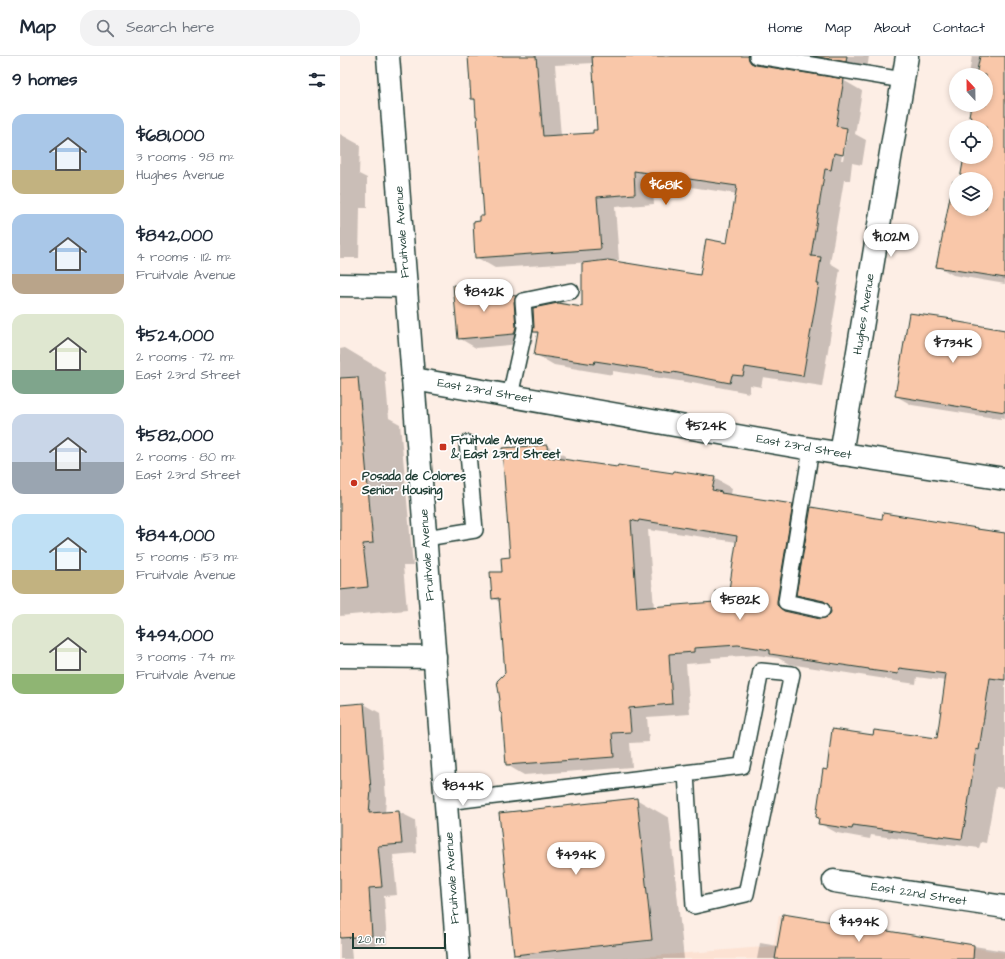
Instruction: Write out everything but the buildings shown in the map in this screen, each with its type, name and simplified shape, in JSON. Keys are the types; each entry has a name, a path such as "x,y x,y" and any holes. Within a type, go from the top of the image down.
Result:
{"street":[{"name":"Fruitvale Avenue","path":"388,56 458,959"},
{"name":"Hughes Avenue","path":"841,454 907,56"},
{"path":"340,285 406,286"},
{"name":"East 23rd Street","path":"414,379 811,449 1005,479"},
{"path":"340,656 435,657"},
{"name":"East 22nd Street","path":"834,881 1005,907"}],"lane":[{"path":"757,56 903,80"},
{"path":"510,396 525,328 524,301 571,291"},
{"path":"426,538 475,530 467,443"},
{"path":"811,449 786,602 822,610"},
{"path":"446,802 742,766 760,671 792,674 746,894 694,906 686,773"}],"shaded area":[{"path":"779,915 1005,953 1005,959 615,959 774,946"}],"place":[{"name":"Fruitvale Avenue & East 23rd Street","path":"443,447"},
{"name":"Posada de Colores Senior Housing","path":"354,483"}]}
